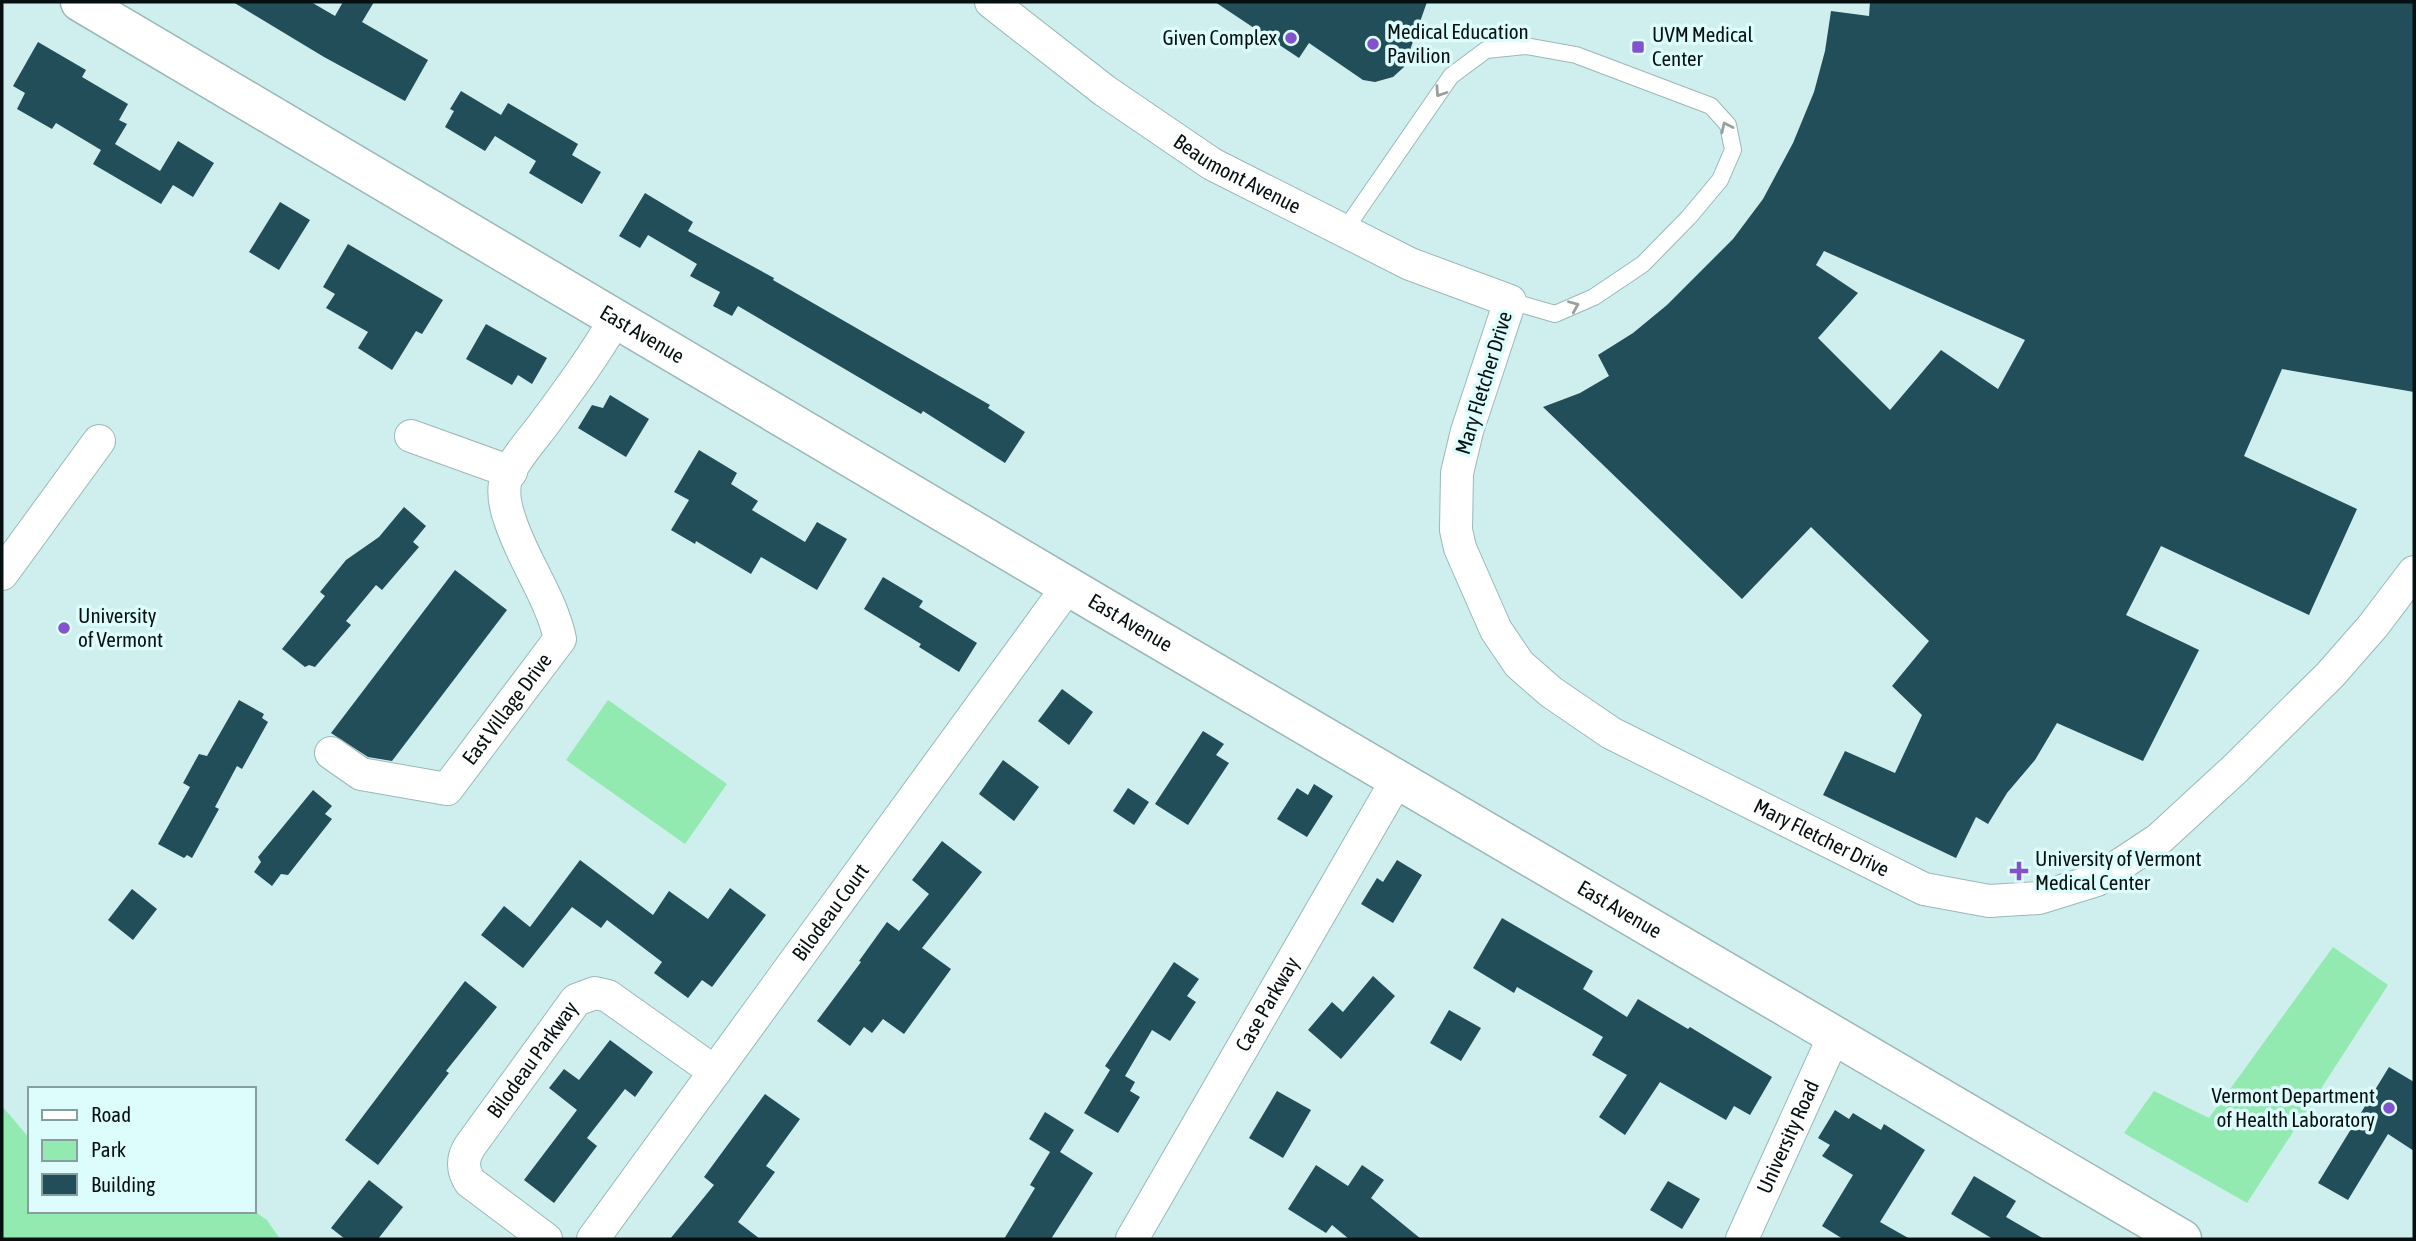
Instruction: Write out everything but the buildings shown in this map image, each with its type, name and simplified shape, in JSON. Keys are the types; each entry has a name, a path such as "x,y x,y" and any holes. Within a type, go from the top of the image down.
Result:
{"main road":[{"name":"East Avenue","path":"80,2 2182,1239"}],"street":[{"name":"Beaumont Avenue","path":"991,2 1105,90 1212,164 1410,264 1510,301"},
{"name":"Mary Fletcher Drive","path":"1510,301 1467,431 1457,473 1457,530 1465,560 1496,630 1519,664 1551,692 1611,733 1924,889 1989,901 2039,898 2097,880 2108,873 2160,839 2235,769 2330,675 2373,626 2414,572"},
{"name":"East Village Drive","path":"331,753 361,774 447,789 560,639 555,619 510,520 505,500 505,482 595,355 616,318"},
{"path":"411,436 511,472"},
{"path":"2,574 99,441"},
{"name":"Bilodeau Court","path":"593,1239 1069,585"},
{"name":"Case Parkway","path":"1142,1237 1398,778"},
{"name":"Bilodeau Parkway","path":"545,1239 470,1182 465,1171 464,1157 576,1000 595,993 608,996 715,1072"},
{"name":"University Road","path":"1742,1239 1835,1037"}],"lane":[{"path":"1344,230 1451,76 1486,50 1526,46 1576,55 1711,106 1728,125 1733,150 1720,180 1689,217 1643,264 1594,297 1555,314 1510,301"}],"green space":[{"path":"608,700 727,784 685,844 566,760"},
{"path":"2333,947 2388,985 2247,1203 2124,1133 2154,1091 2209,1118"},
{"path":"2,1106 28,1137 28,1213 256,1212 267,1220 280,1239 2,1239"}],"place":[{"name":"Given Complex","path":"1291,38"},
{"name":"Medical Education Pavilion","path":"1373,44"},
{"name":"UVM Medical Center","path":"1638,47"},
{"name":"University of Vermont","path":"64,628"},
{"name":"University of Vermont Medical Center","path":"2019,871"},
{"name":"Vermont Department of Health Laboratory","path":"2389,1108"}]}
